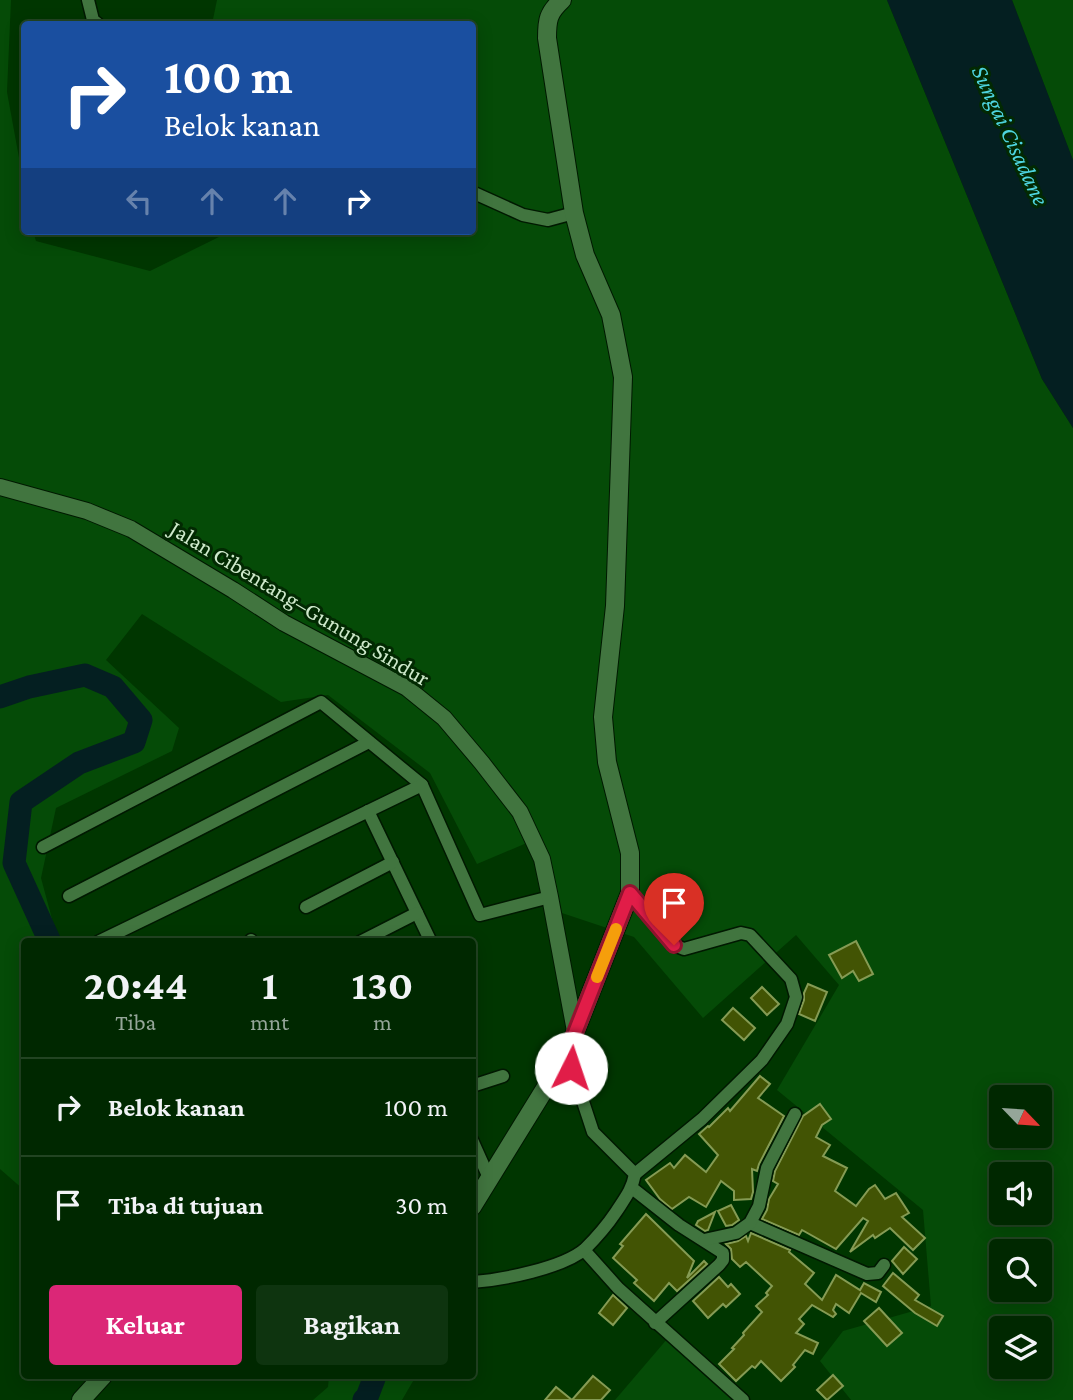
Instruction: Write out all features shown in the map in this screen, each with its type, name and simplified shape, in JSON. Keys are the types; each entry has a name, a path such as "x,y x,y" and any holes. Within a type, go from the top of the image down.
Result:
{"main road":[{"path":"476,1201 567,1053 630,893 630,853 607,762 603,716 614,606 623,377 611,315 585,255 574,213 547,38 547,22 552,3"},
{"path":"80,1400 100,1379"}],"street":[{"path":"88,0 93,21"},
{"path":"476,194 523,215 548,220 574,213"},
{"name":"Jalan Cibentang–Gunung Sindur","path":"0,487 87,510 131,530 284,623 408,688 444,718 520,812 542,859 575,1031"},
{"path":"43,846 321,702 422,785 481,915 550,897"},
{"path":"69,896 369,741"},
{"path":"106,938 422,785"},
{"path":"368,811 429,938"},
{"path":"306,907 393,862"},
{"path":"476,1282 547,1267 584,1250 632,1188 635,1174 702,1119 762,1060 787,1024 796,997 791,979 750,935 741,933 684,949 674,945 630,893"},
{"path":"368,938 417,913"},
{"path":"567,1053 593,1132 635,1174"},
{"path":"476,1085 503,1076"},
{"path":"704,1240 736,1233 750,1223 759,1206 767,1168 795,1114"},
{"path":"476,1149 490,1180"},
{"path":"632,1188 679,1225 723,1253 723,1260 654,1322"},
{"path":"750,1223 867,1274 878,1273 884,1265"},
{"path":"584,1250 618,1288 654,1322 743,1400"}],"green space":[{"path":"0,0 11,0 7,92 21,169 21,235 34,235 36,241 150,271 223,235 476,235 476,21 213,21 217,0 887,0 1042,379 1073,428 1073,1400 851,1400 820,1361 843,1331 931,1306 923,1210 777,1090 839,985 796,935 703,1018 634,937 553,910 529,842 477,864 430,773 328,695 281,702 142,614 106,660 179,728 172,751 56,808 41,878 57,938 21,938 21,1187 0,1169"},
{"path":"1012,0 1073,0 1073,160 1072,158"},
{"path":"668,1338 737,1400 615,1400"},
{"path":"329,1379 414,1379 402,1400 313,1400 328,1387"}],"water":[{"name":"Sungai Cisadane","path":"887,0 1012,0 1073,160 1073,428 1042,379"}],"building":[{"path":"856,941 873,974 859,981 853,971 842,978 829,955"},
{"path":"808,984 827,992 815,1021 799,1014"},
{"path":"762,987 779,1004 767,1015 751,998"},
{"path":"733,1008 755,1028 744,1040 722,1020"},
{"path":"760,1076 770,1084 758,1098 784,1116 757,1171 752,1169 751,1199 734,1200 734,1191 721,1181 706,1207 689,1197 672,1209 660,1199 646,1180 670,1163 674,1168 685,1155 706,1172 718,1155 699,1134 728,1108 730,1111"},
{"path":"820,1104 831,1119 822,1125 816,1137 830,1145 823,1156 847,1168 835,1191 856,1206 875,1185 885,1199 896,1193 909,1213 902,1217 925,1238 913,1250 890,1228 875,1238 873,1235 850,1252 868,1221 863,1218 836,1249 802,1230 799,1235 762,1219 778,1184 773,1181 775,1171 803,1116"},
{"path":"731,1205 739,1220 726,1226 718,1211"},
{"path":"715,1212 708,1230 696,1225 698,1221"},
{"path":"646,1214 694,1261 687,1278 704,1261 707,1264 677,1291 669,1283 654,1301 634,1283 637,1280 613,1258 623,1246 620,1244"},
{"path":"751,1233 790,1250 789,1252 814,1273 805,1284 822,1300 836,1275 860,1290 864,1283 881,1292 876,1302 861,1293 849,1313 836,1304 833,1310 836,1314 833,1317 812,1305 799,1319 804,1324 796,1333 818,1343 813,1354 805,1350 793,1365 795,1367 781,1381 761,1361 736,1381 719,1364 762,1312 756,1306 768,1295 766,1293 772,1286 746,1262 740,1267 732,1259 731,1249 726,1244 746,1236 748,1241"},
{"path":"904,1247 917,1259 903,1274 892,1261"},
{"path":"893,1273 919,1295 915,1300 943,1316 937,1326 915,1313 883,1286"},
{"path":"719,1277 728,1287 731,1284 740,1294 726,1307 723,1304 708,1318 693,1301"},
{"path":"613,1295 627,1308 613,1325 599,1313"},
{"path":"879,1308 902,1333 887,1346 864,1321"},
{"path":"833,1375 843,1386 827,1400 817,1390"},
{"path":"593,1376 610,1390 601,1400 572,1400"},
{"path":"556,1387 572,1400 545,1400"}],"waterway":[{"path":"0,697 29,687 85,675 113,687 141,720 134,742 79,763 21,802 14,863 48,938"},
{"path":"364,1400 374,1379"}],"slow traffic":[{"path":"597,977 616,929"}],"route":[{"path":"571,1068 567,1053 630,893 674,945"}]}
